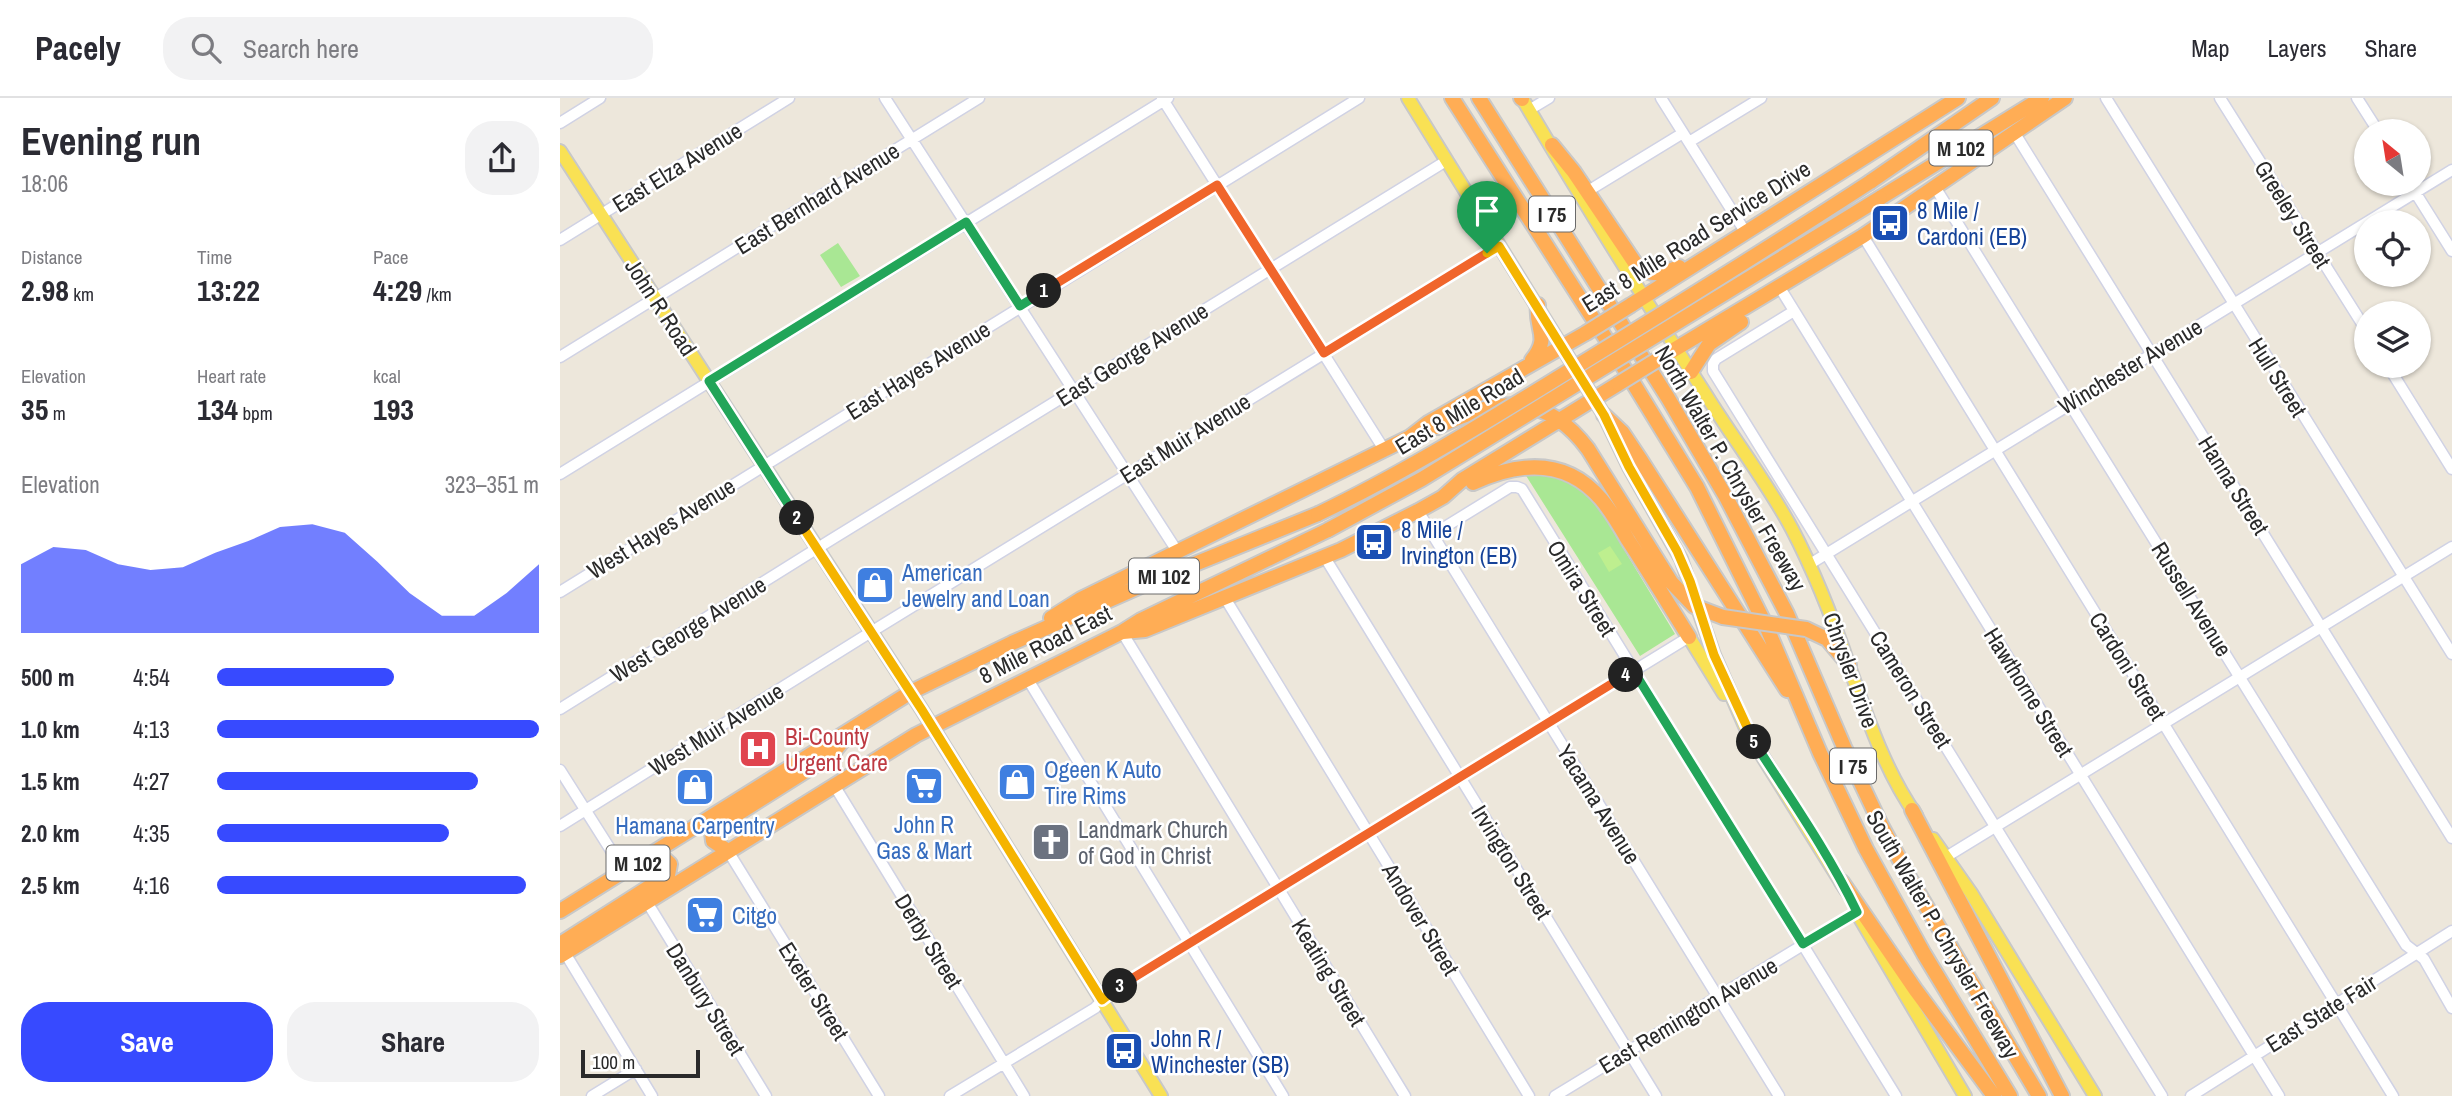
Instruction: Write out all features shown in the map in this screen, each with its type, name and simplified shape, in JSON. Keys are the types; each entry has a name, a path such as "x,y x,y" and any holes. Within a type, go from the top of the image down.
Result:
{"highway":[{"name":"South Walter P. Chrysler Freeway","path":"1452,98 1697,487 1768,628 1843,802 1888,891 2010,1096"},
{"name":"North Walter P. Chrysler Freeway","path":"1479,98 1668,398 1732,508 1787,614 1881,825 1910,879 2039,1096"},
{"name":"East 8 Mile Road Service Drive","path":"1012,643 1081,599 1410,437 1428,423 1614,316 1958,98"},
{"name":"East 8 Mile Road","path":"911,692 1012,643 1143,585 1318,513 1386,480 1459,439 1744,263 1870,182 1992,98"},
{"name":"East 8 Mile Road","path":"1328,530 1433,472 2042,98"},
{"path":"1439,499 1462,480 1863,236 2064,98"},
{"path":"1552,145 1587,198 1635,263 1645,272 1663,274 1722,249"},
{"path":"1691,372 1709,344 1770,301 1780,288"},
{"path":"1529,364 1542,344 1542,332 1536,320 1538,306"},
{"path":"1410,437 1470,412 1495,405 1526,407 1544,412 1576,434 1588,449 1671,582 1688,600 1699,608 1723,617 1806,629 1827,639 1849,665"},
{"path":"1604,415 1622,432 1640,458 1805,717"},
{"path":"1122,632 1145,631 1349,547 1489,475 1521,467 1551,469 1573,477 1589,488 1607,507 1689,637"},
{"name":"8 Mile Road East","path":"933,726 1122,632 1140,620 1328,530"},
{"name":"M 102","path":"562,911 911,692"},
{"name":"M 102","path":"562,951 647,902 933,726"},
{"path":"728,851 713,841 712,832 715,828 831,755 855,727"},
{"path":"1912,810 2062,1096"},
{"path":"562,951 668,875 670,864 656,851"},
{"path":"1842,882 1915,989 1994,1096"}],"main road":[{"path":"1408,98 1563,345 1677,551 1714,655 1748,733"},
{"path":"1523,101 1552,145"},
{"name":"John R Road","path":"560,151 933,726 1161,1096"},
{"name":"Chrysler Drive","path":"1587,198 1637,301 1677,349 1790,525 1810,564 1865,715 1912,810 1971,893 2095,1096"},
{"path":"1689,637 1842,882 1965,1096"}],"street":[{"path":"560,122 600,98"},
{"name":"East Elza Avenue","path":"560,240 789,98"},
{"path":"885,98 1177,551"},
{"name":"East Bernhard Avenue","path":"560,357 979,98"},
{"name":"East Hayes Avenue","path":"763,465 1359,98"},
{"path":"1523,101 1549,98"},
{"path":"1661,98 1746,233"},
{"path":"1689,142 1761,98"},
{"name":"Hull Street","path":"2106,98 2452,654"},
{"name":"Greeley Street","path":"2220,98 2354,311"},
{"path":"2357,98 2370,119"},
{"path":"560,474 1165,99 1385,451"},
{"name":"Hanna Street","path":"2014,132 2452,838"},
{"path":"1587,198 1683,133"},
{"name":"East George Avenue","path":"817,548 1446,161"},
{"name":"Winchester Avenue","path":"2431,180 2452,170"},
{"name":"Russell Avenue","path":"1935,187 2406,945 2424,959 2452,1008"},
{"name":"Winchester Avenue","path":"1810,564 2232,304 2401,196"},
{"path":"2418,196 2452,251"},
{"name":"Cardoni Street","path":"1863,236 2393,1096"},
{"name":"East Muir Avenue","path":"871,632 1499,246"},
{"name":"Hawthorne Street","path":"1780,288 2279,1096"},
{"name":"Cameron Street","path":"1794,311 1716,359 1713,368 2162,1096"},
{"path":"2395,378 2452,469"},
{"name":"West Hayes Avenue","path":"560,592 763,465"},
{"name":"Omira Street","path":"1432,535 1510,487 1519,488 1896,1096"},
{"name":"Yacama Avenue","path":"1418,511 1779,1096"},
{"path":"1946,857 2452,547"},
{"name":"West George Avenue","path":"560,709 817,548"},
{"name":"Irvington Street","path":"1324,556 1656,1096"},
{"name":"Andover Street","path":"1225,598 1529,1096"},
{"name":"West Muir Avenue","path":"560,826 871,632"},
{"name":"Keating Street","path":"1122,632 1405,1096"},
{"path":"950,1096 1095,1008 1110,992 1689,637"},
{"path":"1027,678 1283,1096"},
{"path":"560,770 624,871"},
{"name":"Derby Street","path":"834,785 1024,1096"},
{"name":"Exeter Street","path":"728,851 879,1096"},
{"name":"Danbury Street","path":"647,902 766,1096"},
{"name":"East Remington Avenue","path":"1555,1096 1857,912"},
{"name":"East State Fair","path":"2191,1096 2452,931"},
{"path":"562,951 652,1096"},
{"path":"592,1096 636,1069"}],"green space":[{"path":"838,243 860,276 841,287 820,255"},
{"path":"1523,471 1546,474 1566,481 1599,508 1675,634 1640,656"},
{"path":"1610,546 1622,564 1609,572 1598,553"}],"place":[{"name":"8 Mile / Cardoni (EB)","path":"1890,223"},
{"name":"8 Mile / Irvington (EB)","path":"1374,542"},
{"name":"American Jewelry and Loan","path":"875,585"},
{"name":"Bi-County Urgent Care","path":"758,749"},
{"name":"Ogeen K Auto Tire Rims","path":"1017,782"},
{"name":"John R Gas & Mart","path":"924,786"},
{"name":"Hamana Carpentry","path":"695,787"},
{"name":"Landmark Church of God in Christ","path":"1051,842"},
{"name":"Citgo","path":"705,915"},
{"name":"John R / Winchester (SB)","path":"1124,1051"}],"route":[{"path":"1217,185 1324,353 1487,253 1499,246 1563,345 1604,415 1629,467 1681,559 1714,655 1748,733 1820,845 1857,912 1803,944 1633,670 1110,992 1102,1000 922,710 709,381 966,222 1020,306 1217,185"}]}
